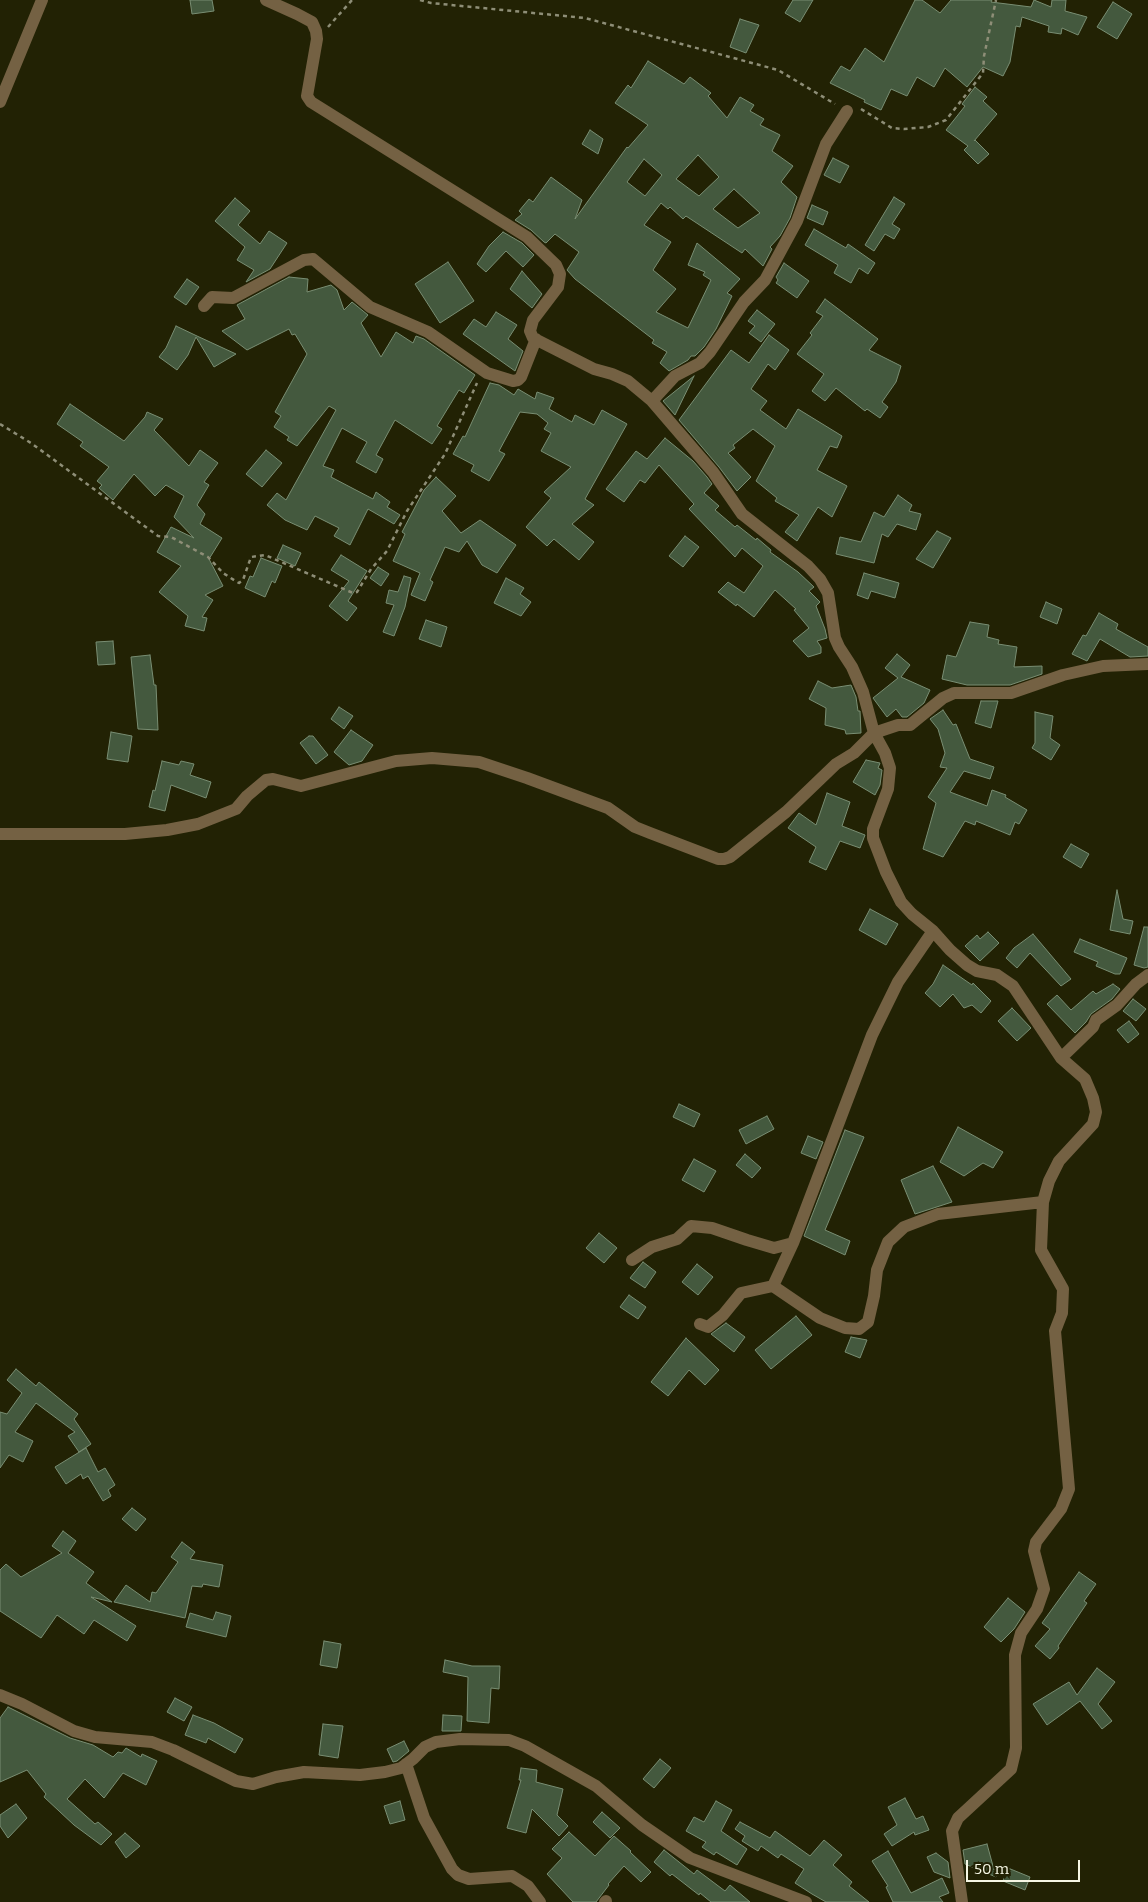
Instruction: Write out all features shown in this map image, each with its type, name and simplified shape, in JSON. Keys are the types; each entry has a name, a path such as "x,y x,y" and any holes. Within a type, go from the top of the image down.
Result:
{"street":[{"path":"0,102 42,0"},
{"path":"266,0 312,22 317,38 307,96 311,102 527,237 556,265 560,274 558,287 534,320 530,331 536,339 594,369 628,381 652,401 713,472 742,514 808,566 820,579 828,593 835,638 852,667 863,692 874,733 886,753 890,768 886,797 873,829 872,838 901,902 967,965 977,971 997,974 1013,986 1061,1058 1085,1079 1093,1098 1096,1112 1093,1124 1059,1161 1049,1181 1043,1202 1041,1250 1063,1289 1062,1313 1055,1331 1069,1490 1061,1509 1036,1542 1034,1551 1044,1589 1037,1609 1021,1633 1015,1655 1016,1748 1011,1770 958,1818 952,1831 962,1902"},
{"path":"652,401 675,376 700,363 710,352 744,302 765,280 797,221 826,144 847,111"},
{"path":"204,306 215,296 233,298 304,260 313,259 370,307 428,332 483,371 513,381 518,380 536,339"},
{"path":"0,834 125,834 167,830 198,824 236,809 247,796 266,780 273,779 305,785 396,761 432,758 479,762 527,778 608,808 635,826 650,833 718,859 724,859 730,858 786,812 836,764 854,753 874,733 898,725 910,725 934,704 954,693 1011,693 1063,675 1103,666 1148,664"},
{"path":"773,1286 793,1244 872,1035 898,982 933,931"},
{"path":"1061,1058 1093,1027 1096,1020 1117,1005 1136,984 1148,975"},
{"path":"700,1324 708,1327 723,1315 742,1293 773,1286 820,1318 845,1328 859,1329 868,1322 877,1270 888,1242 904,1227 938,1214 1043,1202"},
{"path":"632,1260 652,1247 677,1239 691,1226 712,1228 774,1248 793,1244"},
{"path":"0,1694 74,1731 95,1737 152,1742 173,1750 236,1781 253,1784 276,1776 304,1772 360,1775 385,1772 400,1768 425,1747 436,1742 460,1739 509,1740 525,1746 596,1786 642,1825 690,1858 806,1902"},
{"path":"406,1764 424,1818 452,1869 458,1875 468,1879 512,1876 528,1886 540,1902"}],"path":[{"path":"317,38 352,0"},
{"path":"420,0 431,3 585,18 778,70 847,111 854,106 866,111 892,128 928,126 946,120 983,73 984,56 996,0"},
{"path":"0,424 31,443 158,536 171,537 208,557 223,573 236,582 239,583 243,580 251,557 266,555 353,593 357,592 371,569 387,551 407,511 445,454 483,371"}],"building":[{"path":"190,0 212,0 214,11 192,14"},
{"path":"793,0 813,0 800,22 785,13"},
{"path":"915,0 922,0 940,13 951,0 992,0 991,2 1031,7 1034,0 1051,7 1052,0 1066,0 1065,11 1087,17 1078,35 1062,28 1061,34 1048,32 1049,26 1022,17 1020,27 1016,26 1010,62 1003,76 983,67 967,87 945,68 934,87 917,77 907,96 891,89 881,110 830,83 841,66 850,71 865,48 884,62"},
{"path":"1113,2 1132,14 1117,39 1097,27"},
{"path":"740,19 759,25 746,53 730,47"},
{"path":"648,61 684,84 690,77 711,93 708,96 727,118 740,97 754,105 750,111 764,119 760,125 780,135 772,151 793,166 781,182 797,197 790,218 780,236 770,247 772,249 763,266 745,249 742,253 686,216 683,219 670,207 668,209 661,203 644,225 671,242 653,270 676,289 656,312 688,328 711,280 703,275 705,272 688,265 697,243 740,279 727,293 732,296 716,329 704,347 695,356 691,356 688,360 669,371 660,363 667,352 652,343 654,340 575,279 567,270 579,252 555,234 546,243 544,242 531,230 515,220 522,214 519,211 529,199 533,202 551,177 582,200 575,219 627,147 648,125 615,103 628,85 631,88","holes":["698,155 719,177 699,196 676,179","644,159 662,175 645,196 627,182","734,189 760,213 738,228 713,209"]},
{"path":"975,87 987,97 983,101 997,114 974,141 989,154 978,164 964,150 968,146 946,130 965,106 962,104"},
{"path":"590,130 603,139 598,154 582,144"},
{"path":"833,158 849,166 840,183 824,175"},
{"path":"894,197 905,204 892,224 900,229 894,239 885,234 874,251 865,245"},
{"path":"235,198 250,211 238,225 260,244 269,231 287,243 270,269 246,282 254,270 237,260 245,247 215,221"},
{"path":"812,205 828,212 823,225 807,218"},
{"path":"814,229 846,248 848,244 875,263 868,274 859,268 851,283 834,273 838,265 805,245"},
{"path":"503,232 522,243 534,255 523,267 506,251 486,272 477,264 489,246"},
{"path":"448,262 474,301 440,323 415,284"},
{"path":"784,263 809,281 797,298 776,283 778,280 776,277"},
{"path":"522,271 542,294 532,308 510,289"},
{"path":"289,277 308,279 307,292 331,285 337,290 344,310 352,302 368,315 361,323 381,357 396,332 413,343 416,336 424,339 475,375 464,393 459,390 437,426 442,429 432,444 395,420 376,455 383,459 376,473 356,462 367,442 342,428 323,466 334,470 331,477 373,499 376,492 390,502 387,507 400,515 394,524 368,509 350,545 334,536 339,528 315,516 307,530 285,520 267,505 277,493 286,500 336,410 329,406 297,446 287,440 289,437 274,427 281,416 275,412 307,354 295,334 292,335 289,329 247,350 222,331 245,319 237,305"},
{"path":"187,279 199,287 186,305 174,297"},
{"path":"825,299 878,339 869,350 901,366 896,382 882,402 888,407 880,418 867,409 865,411 836,388 825,401 812,391 824,374 797,354 812,335 810,333 823,316 816,312"},
{"path":"757,310 775,324 761,342 749,333 755,326 748,321"},
{"path":"496,312 517,325 508,339 523,351 515,371 463,334 474,319 486,327"},
{"path":"176,326 236,354 214,367 196,337 188,355 177,370 159,357 166,348"},
{"path":"769,335 789,350 775,370 768,364 751,389 767,401 760,410 786,429 798,409 842,436 837,448 830,446 817,470 847,486 832,517 818,507 797,541 785,532 799,515 775,501 777,498 756,481 775,446 753,429 733,445 735,448 728,453 751,477 737,491 679,420 731,350 749,363"},
{"path":"694,376 675,415 663,401"},
{"path":"490,383 499,385 514,395 518,389 535,399 537,392 554,398 549,409 572,422 575,415 594,425 602,410 627,424 585,499 594,505 572,524 594,542 579,560 554,539 547,546 526,527 551,498 544,492 571,467 541,451 551,433 544,429 548,423 537,414 520,412 499,451 505,454 489,481 471,471 474,465 453,454 463,436 465,437"},
{"path":"70,404 124,441 145,417 147,412 163,419 154,430 189,466 200,450 218,463 204,482 209,485 197,505 205,514 200,524 222,538 209,559 223,586 205,595 213,600 202,617 207,618 204,631 185,626 188,616 159,592 181,566 157,552 171,527 194,538 174,517 184,496 166,485 155,496 134,474 113,500 99,488 102,485 97,481 109,467 80,446 83,442 57,424"},
{"path":"665,438 693,461 712,484 704,493 719,506 715,510 735,527 737,525 756,540 757,538 771,550 770,552 798,572 814,587 809,591 820,602 816,606 827,638 817,641 821,647 821,653 808,657 793,641 809,628 794,610 796,609 775,590 754,617 718,592 728,582 744,593 763,566 742,548 735,557 689,509 694,504 659,465 645,483 640,480 624,502 606,489 636,451 647,459"},
{"path":"266,450 282,463 262,487 246,474"},
{"path":"436,477 456,496 442,511 461,533 480,520 516,545 497,573 482,565 467,541 459,552 445,547 430,580 433,582 425,601 411,595 420,573 393,561 405,534 402,532 424,490"},
{"path":"898,495 912,505 909,511 921,514 916,530 897,524 888,537 882,534 874,563 836,554 840,537 861,542 874,512 884,517"},
{"path":"937,531 951,538 933,568 916,559"},
{"path":"685,536 699,547 683,567 669,556"},
{"path":"283,545 301,553 295,566 277,558"},
{"path":"341,555 367,571 348,601 357,608 347,621 329,606 349,581 331,570"},
{"path":"261,558 282,566 275,583 272,581 265,597 245,588 250,576 253,577"},
{"path":"378,567 389,574 381,586 370,578"},
{"path":"864,573 899,583 895,598 871,591 868,599 857,595"},
{"path":"404,576 411,578 405,607 394,636 383,632 394,605 386,603 389,590 398,592"},
{"path":"506,578 524,588 520,594 531,602 521,616 494,603"},
{"path":"1046,602 1062,609 1057,624 1040,617"},
{"path":"1099,613 1118,624 1116,629 1148,647 1148,656 1130,657 1100,639 1087,661 1072,654 1083,635 1086,636"},
{"path":"426,620 447,627 441,647 419,639"},
{"path":"970,622 989,625 987,637 999,640 998,644 1017,647 1014,667 1042,666 1042,674 1010,685 967,685 942,679 947,655 956,657"},
{"path":"113,641 115,664 98,665 96,642"},
{"path":"897,654 910,665 901,677 930,690 924,703 907,717 902,717 896,709 887,717 873,698 898,678 885,668"},
{"path":"150,655 154,685 156,685 158,730 138,729 131,657"},
{"path":"818,681 832,688 851,685 856,697 858,711 860,711 861,733 846,734 845,730 825,725 826,708 809,699"},
{"path":"981,701 998,701 991,728 975,723"},
{"path":"339,707 353,716 344,729 331,719"},
{"path":"943,710 953,725 956,724 970,759 994,767 990,779 964,771 950,792 987,806 992,790 1006,795 1005,797 1027,810 1019,824 1015,822 1010,835 976,821 975,825 965,821 943,857 923,849 936,803 928,797 947,768 940,767 945,753 938,729 930,719"},
{"path":"1035,712 1053,716 1050,738 1060,745 1051,760 1032,748 1035,743"},
{"path":"351,730 373,745 362,761 349,765 334,752"},
{"path":"111,732 132,736 128,762 107,759"},
{"path":"309,736 313,736 328,755 316,764 300,743"},
{"path":"866,760 880,763 878,768 882,770 880,785 875,795 853,782"},
{"path":"162,761 179,765 181,761 194,764 190,775 211,782 206,798 171,785 165,811 149,807"},
{"path":"827,793 850,802 842,826 865,835 860,848 840,841 826,870 809,862 816,847 788,828 799,813 816,825"},
{"path":"1071,844 1089,854 1081,868 1063,857"},
{"path":"1117,890 1123,919 1133,921 1130,934 1110,930"},
{"path":"870,909 898,924 886,945 859,930"},
{"path":"1144,927 1148,927 1148,967 1144,968 1134,965"},
{"path":"988,932 999,943 980,961 965,946 977,935 980,939"},
{"path":"1033,934 1071,979 1061,986 1030,953 1017,968 1006,958 1014,948"},
{"path":"1080,939 1127,958 1120,974 1115,974 1096,966 1098,962 1074,952"},
{"path":"943,965 972,985 973,983 991,1001 981,1013 972,1005 964,1008 953,994 940,1007 925,993 933,984"},
{"path":"1113,984 1120,989 1112,999 1091,1014 1075,1033 1047,1004 1057,995 1071,1010 1093,991 1096,994"},
{"path":"1133,999 1146,1009 1136,1021 1123,1011"},
{"path":"1012,1008 1031,1028 1017,1041 998,1021"},
{"path":"1129,1021 1139,1034 1128,1043 1117,1030"},
{"path":"679,1104 700,1114 694,1127 673,1117"},
{"path":"767,1116 774,1129 746,1144 739,1130"},
{"path":"958,1127 1003,1152 993,1168 983,1163 964,1176 940,1162"},
{"path":"845,1130 864,1137 825,1230 850,1241 845,1255 804,1236"},
{"path":"808,1136 823,1142 816,1159 801,1153"},
{"path":"745,1154 761,1168 752,1178 736,1165"},
{"path":"694,1159 716,1171 704,1192 682,1180"},
{"path":"933,1166 952,1202 915,1214 901,1180"},
{"path":"599,1233 617,1248 604,1263 586,1248"},
{"path":"643,1262 656,1272 645,1288 630,1278"},
{"path":"697,1264 713,1277 698,1295 682,1282"},
{"path":"629,1295 646,1307 638,1319 620,1307"},
{"path":"796,1316 812,1335 771,1369 755,1350"},
{"path":"726,1323 745,1337 734,1352 711,1334"},
{"path":"851,1337 867,1340 860,1358 845,1352"},
{"path":"686,1338 719,1370 705,1385 689,1370 668,1396 651,1382"},
{"path":"16,1369 36,1386 39,1382 78,1414 74,1419 91,1444 79,1452 68,1436 75,1432 36,1403 15,1432 33,1441 23,1462 9,1455 0,1468 0,1412 7,1414 22,1393 7,1380"},
{"path":"86,1448 98,1472 105,1468 115,1485 108,1490 111,1496 103,1501 88,1476 83,1479 81,1474 66,1484 55,1467"},
{"path":"132,1508 146,1519 136,1531 122,1519"},
{"path":"63,1531 76,1541 68,1553 94,1572 86,1583 112,1602 91,1597 136,1626 127,1641 94,1620 84,1634 57,1615 41,1638 0,1611 0,1570 6,1564 21,1577 62,1553 52,1546"},
{"path":"182,1542 195,1552 190,1559 223,1565 219,1587 203,1584 202,1587 192,1586 185,1618 114,1602 126,1585 150,1602 152,1592 156,1593 178,1562 171,1557"},
{"path":"1079,1572 1096,1584 1084,1601 1087,1603 1050,1659 1035,1646 1050,1629 1042,1623"},
{"path":"1008,1598 1025,1612 1014,1629 1001,1642 984,1627"},
{"path":"216,1612 231,1616 226,1637 186,1627 190,1613 213,1620"},
{"path":"324,1641 341,1644 337,1668 320,1665"},
{"path":"445,1660 472,1666 500,1666 499,1689 491,1688 489,1723 467,1721 468,1677 443,1672"},
{"path":"1097,1668 1115,1682 1098,1704 1112,1721 1102,1729 1080,1701 1047,1725 1033,1704 1069,1682 1077,1695"},
{"path":"175,1698 192,1707 184,1721 167,1712"},
{"path":"8,1707 70,1738 93,1745 113,1757 118,1752 122,1753 126,1748 141,1757 142,1754 157,1761 146,1785 123,1773 104,1798 85,1779 67,1799 95,1824 98,1822 112,1834 101,1845 74,1825 44,1797 46,1794 27,1770 0,1782 0,1718"},
{"path":"193,1715 214,1723 243,1739 235,1753 208,1738 206,1743 185,1735"},
{"path":"443,1715 462,1716 461,1731 442,1731"},
{"path":"323,1724 343,1726 338,1758 319,1755"},
{"path":"404,1741 409,1751 393,1762 387,1749"},
{"path":"660,1759 671,1768 654,1788 643,1779"},
{"path":"521,1768 537,1770 536,1782 563,1789 557,1815 568,1826 559,1836 532,1809 526,1833 507,1828 521,1780 519,1780"},
{"path":"905,1798 916,1819 923,1816 929,1830 915,1835 914,1832 892,1846 884,1834 897,1825 888,1807"},
{"path":"400,1801 405,1820 390,1824 384,1806"},
{"path":"716,1801 732,1810 721,1831 747,1849 737,1865 716,1852 714,1855 702,1847 706,1842 686,1831 694,1817 704,1822"},
{"path":"16,1804 27,1818 8,1838 0,1826 0,1815"},
{"path":"602,1812 620,1828 610,1838 593,1822"},
{"path":"740,1822 770,1838 775,1831 810,1856 824,1840 842,1855 833,1865 852,1882 849,1886 869,1902 826,1902 812,1894 795,1883 804,1869 781,1854 778,1858 761,1846 758,1851 742,1841 745,1836 735,1829"},
{"path":"569,1832 595,1856 614,1836 651,1872 641,1882 624,1866 608,1884 596,1902 573,1902 547,1874 562,1858 552,1849"},
{"path":"125,1833 140,1846 126,1858 115,1842"},
{"path":"987,1844 996,1877 965,1864 963,1850"},
{"path":"664,1850 694,1874 697,1870 725,1891 730,1885 750,1902 711,1902 700,1893 699,1895 672,1874 670,1876 654,1862"},
{"path":"888,1851 911,1893 942,1878 949,1893 939,1897 943,1902 893,1902 886,1887 888,1886 872,1861"},
{"path":"936,1853 948,1862 950,1878 934,1872 927,1857"},
{"path":"1008,1868 1030,1877 1025,1890 1003,1881"}]}
